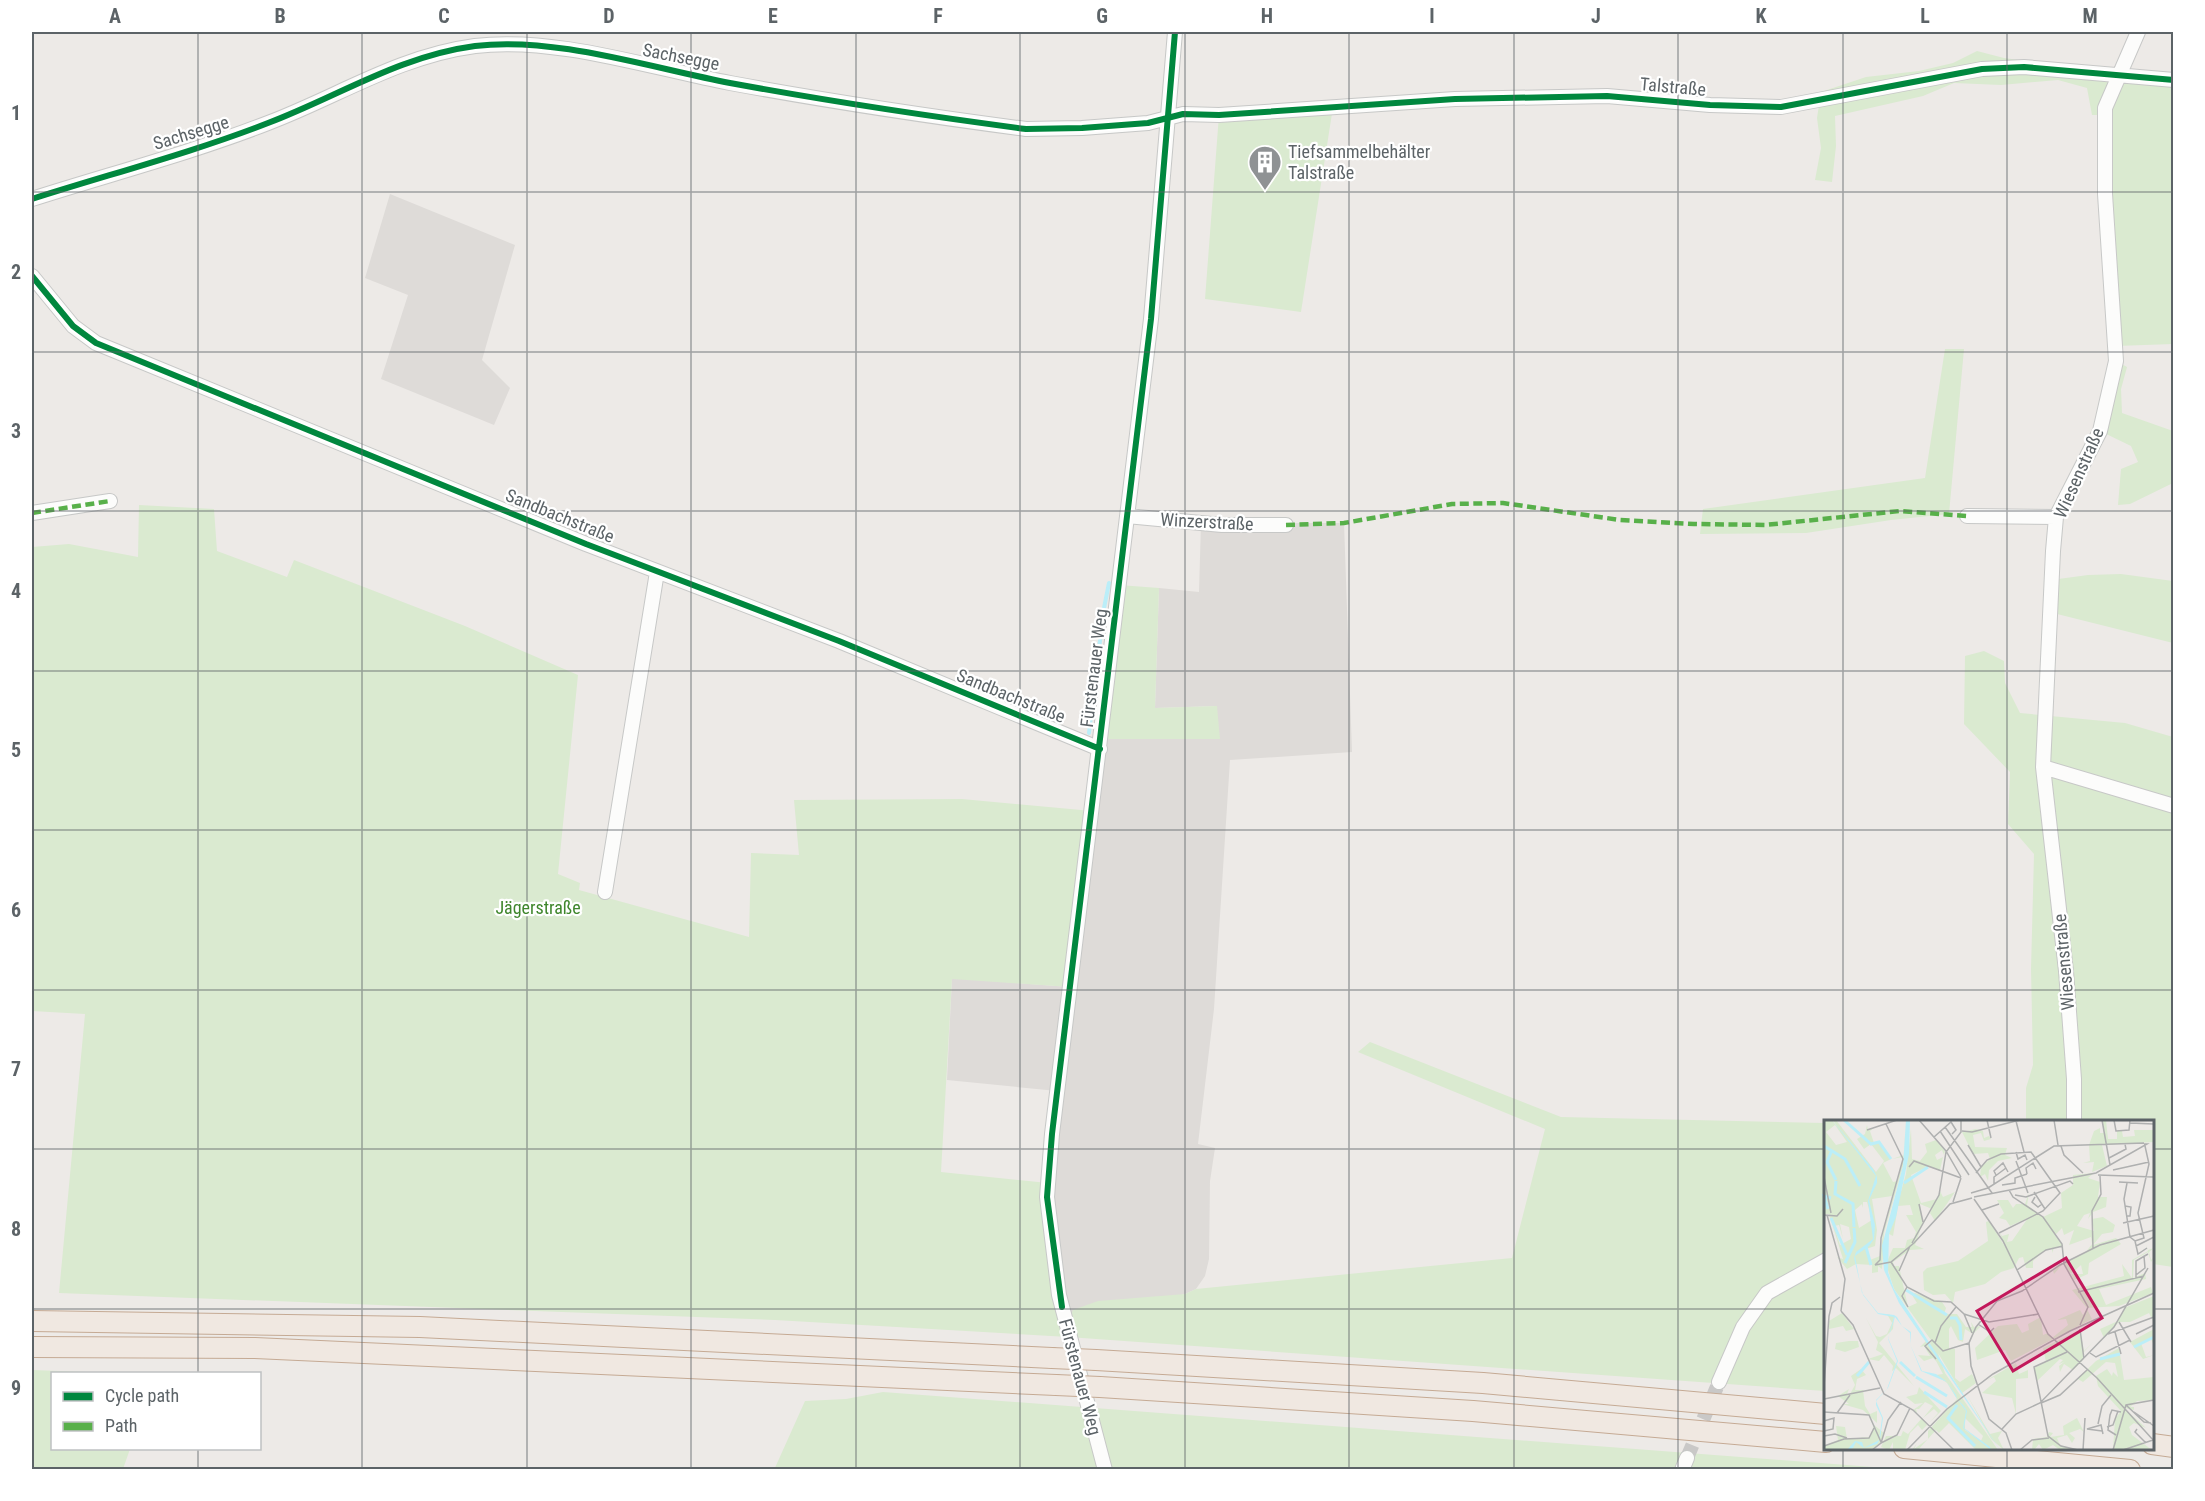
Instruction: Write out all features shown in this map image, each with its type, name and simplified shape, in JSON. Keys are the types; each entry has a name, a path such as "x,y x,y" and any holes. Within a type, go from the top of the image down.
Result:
{"highway":[{"path":"32,1321 420,1327 1096,1360 1484,1383 1824,1414"},
{"path":"32,1347 255,1348 1100,1387 1473,1411 1824,1442"},
{"path":"2154,1444 2174,1447"},
{"path":"1916,1450 2130,1470"}],"street":[{"name":"Fürstenauer Weg","path":"1105,1470 1059,1295 1047,1197 1151,319 1175,32"},
{"name":"Wiesenstraße","path":"2074,1120 2074,1079 2066,971 2043,767 2056,517 2100,431 2116,361 2105,194 2105,115 2108,97 2139,32"},
{"name":"Sachsegge","path":"32,199 255,129 292,114 372,75 411,61 451,50 498,44 558,48 730,83 1026,129 1094,127 1168,119"},
{"name":"Talstraße","path":"1168,119 1183,114 1219,115 1467,98 1608,96 1710,105 1781,107 1982,69 2024,67 2174,80"},
{"name":"Sandbachstraße","path":"32,276 73,326 96,343 657,572 839,641 1100,749"},
{"path":"32,513 110,501"},
{"name":"Winzerstraße","path":"1127,516 1222,525 1286,525"},
{"path":"1967,516 2056,517"},
{"path":"605,892 657,572"},
{"path":"2043,767 2174,806"},
{"path":"1719,1382 1743,1327 1767,1293 1824,1261"}],"shaded area":[{"path":"390,194 515,245 482,360 510,388 494,425 381,379 408,295 365,278"},
{"path":"1201,523 1344,523 1352,752 1230,760 1214,1009 1198,1144 1215,1148 1210,1181 1209,1259 1205,1276 1196,1289 1185,1294 1066,1326 1047,1197 1057,1091 947,1080 952,978 1070,987 1101,739 1217,706 1155,708 1159,588 1199,592"}],"green space":[{"path":"1977,51 2004,58 2173,80 2173,344 2116,346 2105,115 2092,115 2087,88 2058,80 2001,85 1954,83 1923,96 1835,116 1836,146 1832,182 1815,180 1821,148 1817,118 1821,92 1866,77 1919,71 1953,63"},
{"path":"1333,107 1301,312 1205,299 1219,115"},
{"path":"1945,349 1964,349 1949,514 1806,533 1700,534 1703,509 1925,478"},
{"path":"2116,361 2127,367 2121,389 2122,413 2173,431 2173,483 2130,504 2118,505 2121,469 2138,462 2131,446 2100,431"},
{"name":"Jägerstraße","path":"139,505 214,509 217,551 287,577 294,560 465,626 578,675 558,874 580,883 579,890 749,937 751,853 799,855 794,800 962,799 1092,811 1070,987 952,979 941,1172 1048,1183 1066,1325 1073,1310 1098,1301 1185,1294 1196,1289 1512,1258 1545,1129 1358,1052 1370,1042 1561,1117 1824,1123 1824,1391 1068,1337 775,1320 59,1293 85,1014 32,1011 32,547 69,544 138,557"},
{"path":"2121,574 2173,581 2173,643 2049,612 2051,580 2088,575"},
{"path":"1119,585 1159,588 1155,708 1217,706 1220,739 1101,739"},
{"path":"1984,651 2004,661 2005,683 2020,713 2125,723 2173,737 2173,1267 2154,1264 2154,1120 2026,1120 2026,1088 2033,1065 2031,969 2034,854 2008,824 2010,772 1964,724 1965,656"},
{"path":"32,1370 87,1372 51,1372 51,1450 130,1450 123,1469 32,1469"},
{"path":"883,1392 1899,1469 774,1470 805,1401 846,1399"}],"waterway":[{"path":"1103,613 1109,583"},
{"path":"1089,733 1102,624"}],"tunnel":[{"path":"1687,1458 1719,1382"}],"marked path":[{"path":"32,513 110,501"},
{"path":"1286,525 1344,523 1452,504 1503,503 1620,520 1694,524 1765,525 1900,511 1967,516"}],"cycle path":[{"path":"1062,1307 1047,1197 1052,1134 1151,319 1175,32"},
{"path":"32,199 239,134 294,113 369,78 420,59 475,46 505,44 570,49 767,90 1026,129 1148,123 1183,114 1219,115 1455,99 1607,96 1710,105 1781,107 1982,69 2024,67 2174,80"},
{"path":"32,276 73,326 96,343 586,544 839,641 1100,749"}],"place":[{"name":"Tiefsammelbehälter Talstraße","path":"1265,191"}]}
